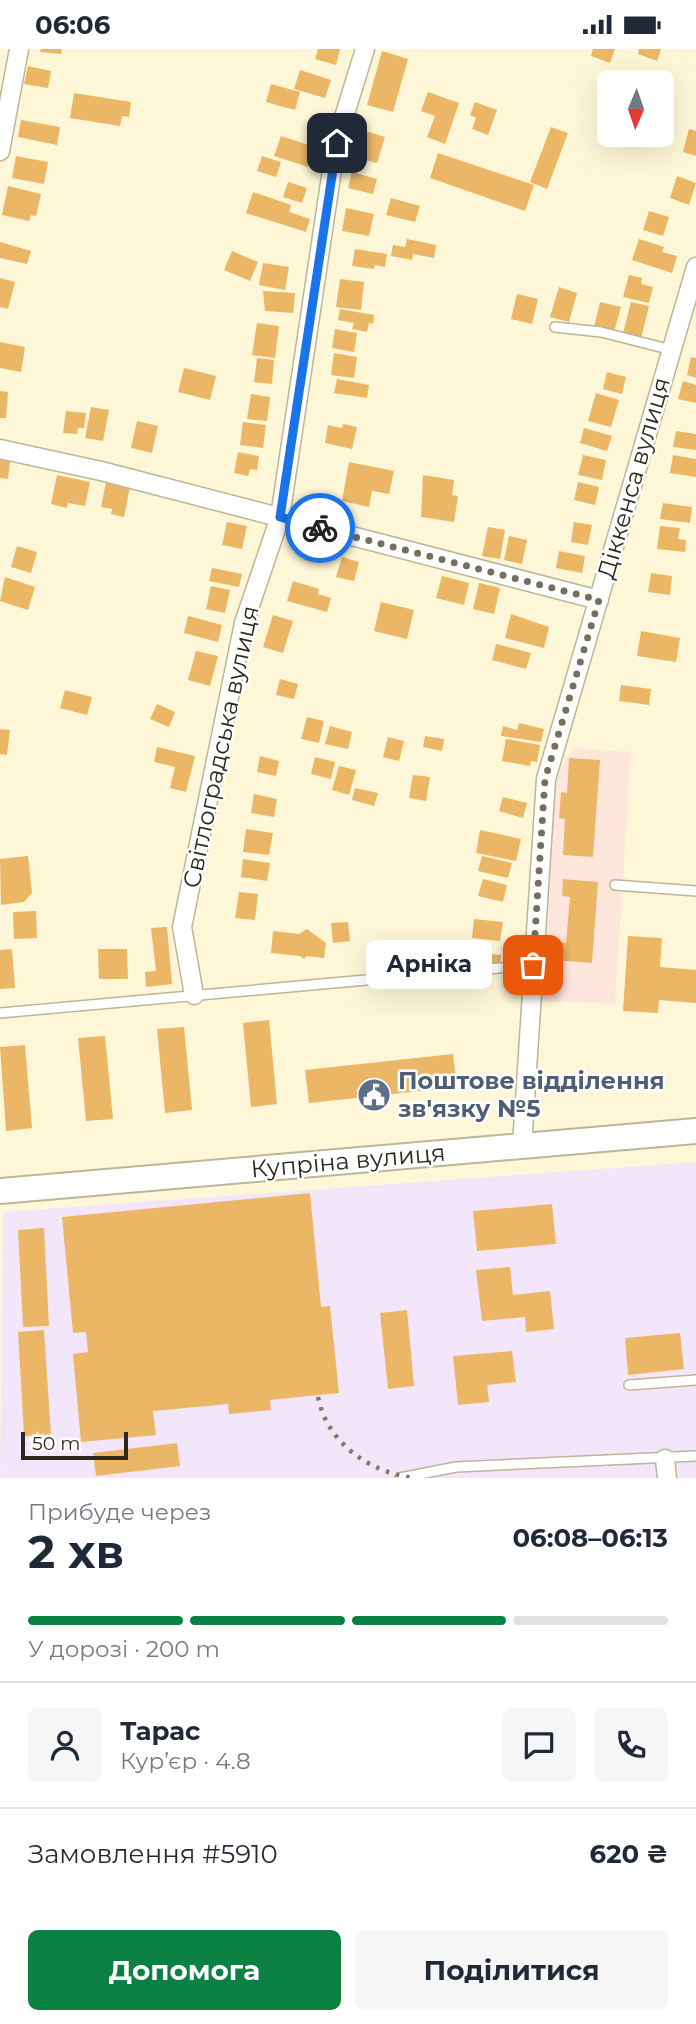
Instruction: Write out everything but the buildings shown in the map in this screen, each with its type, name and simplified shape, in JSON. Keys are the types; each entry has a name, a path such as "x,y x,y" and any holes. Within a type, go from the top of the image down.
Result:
{"main road":[{"name":"Купріна вулиця","path":"0,1191 696,1131"}],"street":[{"path":"0,151 19,49"},
{"name":"Світлоградська вулиця","path":"194,995 182,927 244,623 280,517 337,143 365,49"},
{"name":"Діккенса вулиця","path":"522,1146 545,779 696,267"},
{"path":"0,449 280,517 599,600"},
{"path":"665,1459 667,1478"}],"lane":[{"path":"555,327 601,332 672,350"},
{"path":"615,885 696,891"},
{"path":"0,1013 64,1010 194,995 413,978 533,965"},
{"path":"629,1385 696,1380"},
{"path":"400,1478 456,1467 696,1456"}],"shaded area":[{"path":"573,748 631,752 615,1004 537,1001 552,781"},
{"path":"696,1162 696,1478 0,1478 3,1212"}],"railway":[{"path":"318,1397 331,1428 353,1453 382,1470 415,1478"}],"way so far":[{"path":"320,528 599,600 545,779 533,965"}],"place":[{"name":"Арніка","path":"533,965"},
{"name":"Поштове відділення зв'язку №5","path":"374,1095"}],"route":[{"path":"320,528 280,517 337,143"}]}
